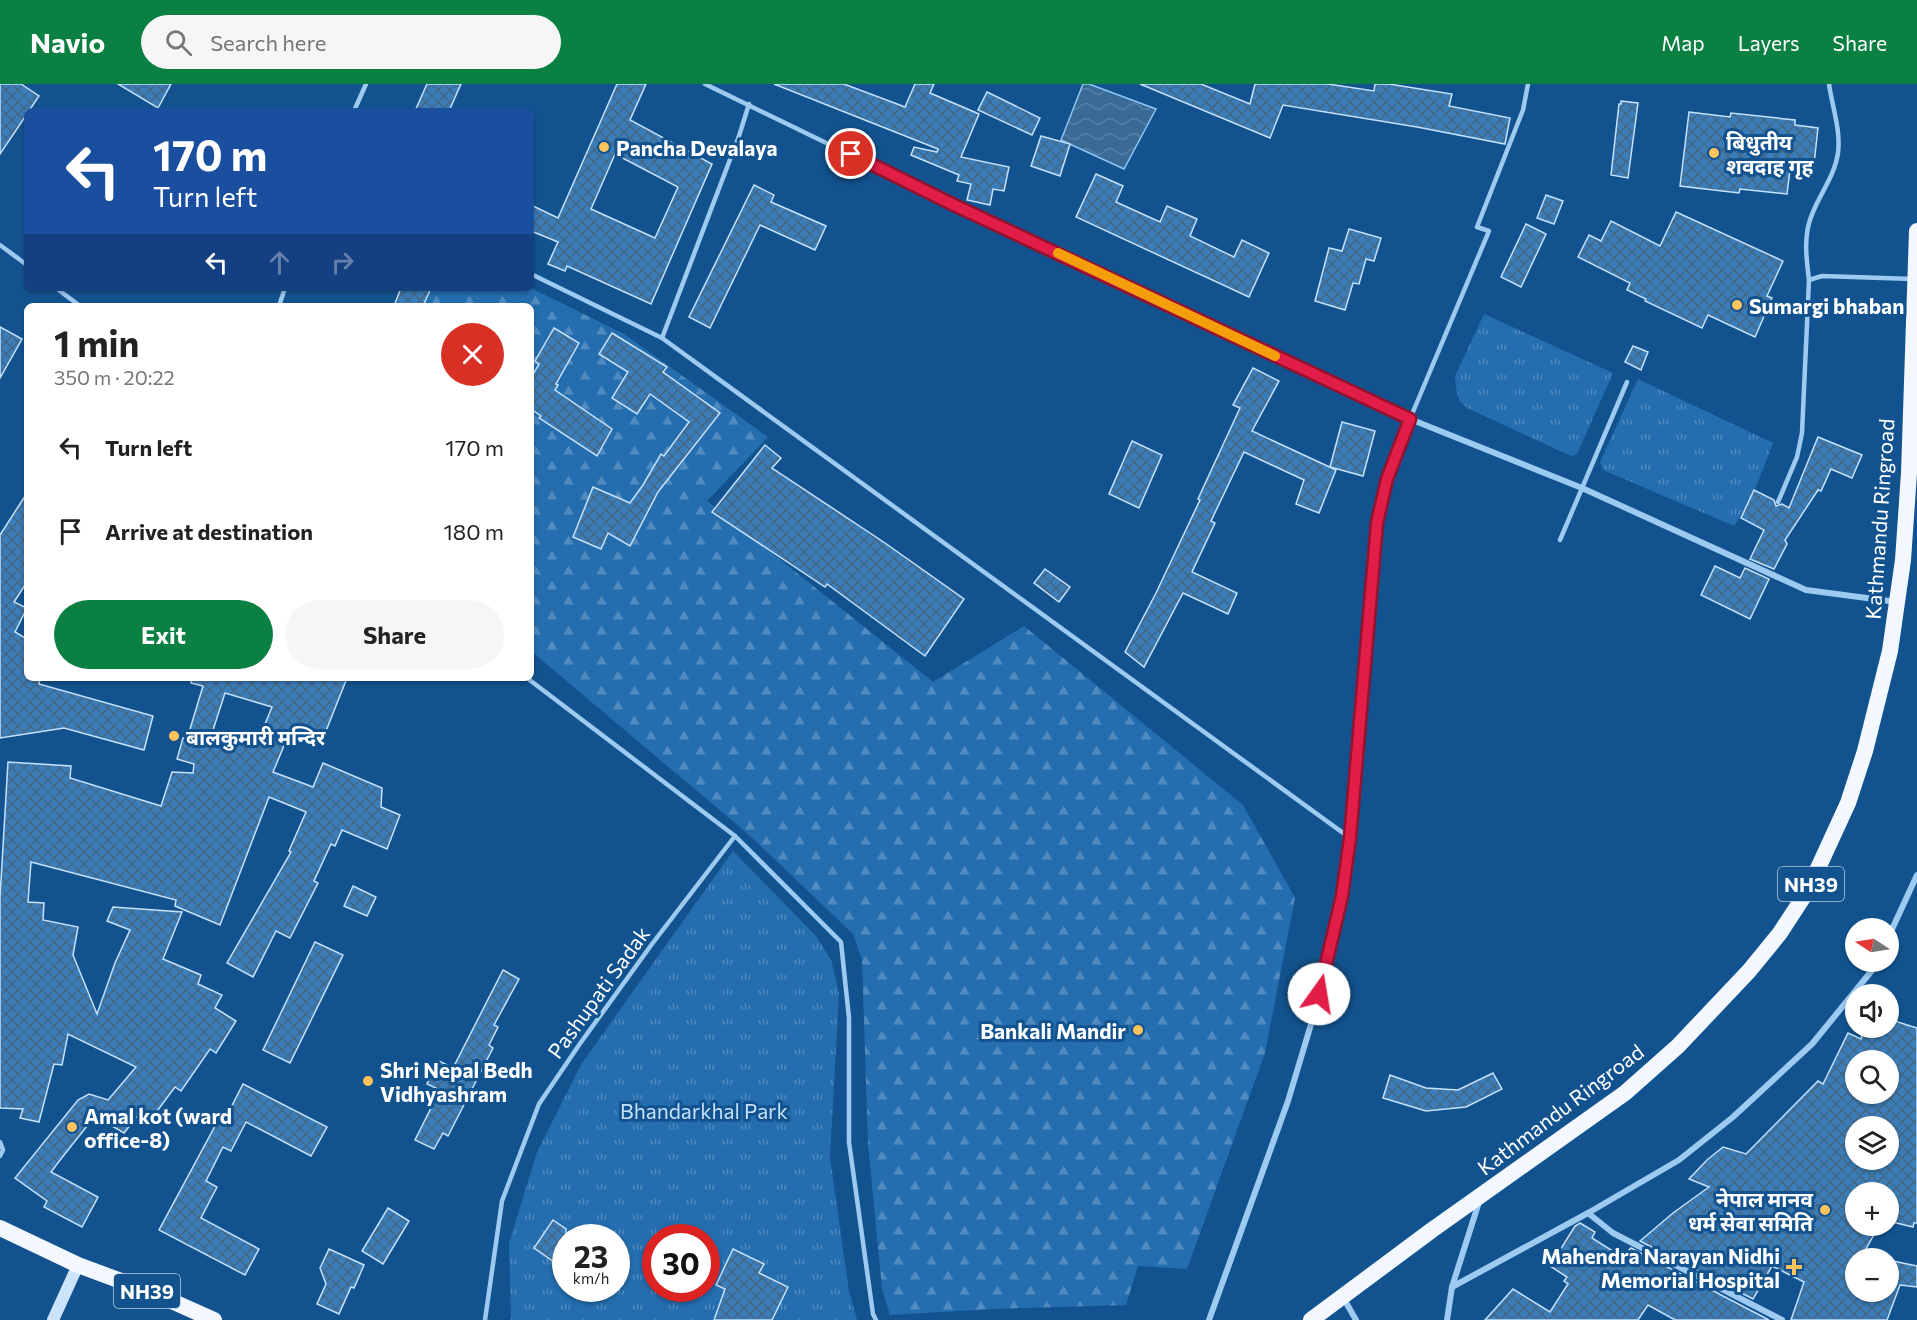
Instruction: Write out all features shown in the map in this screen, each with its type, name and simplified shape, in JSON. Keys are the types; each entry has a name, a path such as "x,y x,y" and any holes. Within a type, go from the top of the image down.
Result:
{"highway":[{"name":"Kathmandu Ringroad","path":"1311,1320 1625,1093 1678,1046 1749,971 1780,933 1808,890 1848,803 1865,752 1890,651 1907,558 1917,231"},
{"name":"NH39","path":"0,1227 78,1265 156,1294 214,1320"}],"main road":[{"path":"53,1320 78,1265"}],"street":[{"path":"1209,1320 1288,1101 1315,1011 1342,896 1350,838 1377,523 1387,479 1410,419 1582,488 1806,590 1898,602"},
{"path":"1897,918 1917,875"},
{"path":"1452,1287 1679,1161 1732,1117 1812,1044 1871,972"},
{"path":"1447,1320 1452,1287 1481,1196"},
{"path":"1588,1213 1613,1233 1782,1320"},
{"path":"1343,1295 1356,1320"}],"lane":[{"path":"355,108 366,84"},
{"path":"705,84 954,205 1410,419 1489,231 1477,226 1522,110 1528,84"},
{"path":"1779,502 1797,457 1802,433 1809,280 1805,252 1807,230 1813,212 1831,177 1838,152 1836,123 1829,84"},
{"path":"662,338 749,104"},
{"path":"0,245 24,264"},
{"path":"534,275 662,338 1350,838"},
{"path":"1809,280 1822,276 1916,278"},
{"path":"60,291 76,303"},
{"path":"1560,540 1628,382"},
{"path":"531,681 735,836 841,942 849,1018 849,1142 873,1314 876,1320"},
{"name":"Pashupati Sadak","path":"485,1320 502,1201 539,1104 652,944 735,836"},
{"path":"0,1142 3,1150 0,1156"}],"green space":[{"path":"534,289 624,334 768,437 707,501 933,682 1024,626 1243,805 1295,898 1265,1053 1187,1269 1138,1266 1126,1305 890,1315 882,1289 868,1144 862,960 853,934 748,834 534,654 534,303 422,303 428,291"},
{"path":"1484,314 1613,373 1577,454 1571,456 1467,408 1460,401 1455,376"},
{"path":"1638,379 1773,443 1751,497 1734,526 1603,470 1600,462"},
{"name":"Bhandarkhal Park","path":"733,851 817,937 831,960 839,993 830,1158 849,1291 857,1320 511,1320 509,1243 537,1152 582,1063"}],"water":[{"path":"1083,84 1089,84 1156,109 1124,169 1061,140"}],"building":[{"path":"0,84 21,84 39,96 31,108 24,108 24,118 0,154"},
{"path":"118,84 171,84 158,108"},
{"path":"427,84 461,84 450,108 416,108"},
{"path":"617,84 646,84 630,120 712,164 651,304 567,266 565,271 548,264 558,242 534,232 534,206 558,218","holes":["615,154 678,187 655,238 591,209"]},
{"path":"774,84 844,84 905,107 915,84 934,84 930,93 979,114 961,157 1009,167 1004,191 993,189 990,205 967,200 971,184 957,181 959,175 911,155 914,147 937,152 938,149"},
{"path":"1140,84 1201,84 1250,104 1255,84 1328,84 1374,91 1375,84 1389,84 1452,94 1449,106 1510,118 1505,144 1283,105 1270,138"},
{"path":"987,92 1040,118 1032,135 978,110"},
{"path":"1621,101 1638,103 1628,178 1611,175"},
{"name":"बिधुतीय शवदाह गृह","path":"1689,112 1730,117 1731,113 1795,120 1795,125 1818,128 1813,173 1790,170 1787,194 1740,189 1739,193 1680,186"},
{"path":"1041,136 1070,144 1060,176 1031,166"},
{"path":"1096,174 1123,186 1116,202 1160,222 1167,206 1197,219 1190,236 1234,257 1242,240 1269,253 1249,297 1076,217"},
{"path":"754,185 774,195 771,202 826,226 815,250 760,225 710,328 689,317"},
{"path":"1546,195 1563,201 1554,224 1537,218"},
{"path":"1676,212 1783,261 1767,296 1772,298 1755,337 1708,315 1702,328 1645,301 1646,299 1627,290 1630,283 1578,257 1589,235 1601,241 1611,221 1660,246"},
{"path":"1526,224 1546,234 1521,287 1501,277"},
{"path":"1349,229 1381,238 1374,261 1366,259 1359,284 1353,283 1345,310 1315,301 1329,248 1342,251"},
{"path":"400,291 430,291 424,303 395,303"},
{"path":"0,327 22,339 0,378"},
{"path":"554,328 579,343 556,384 558,385 555,390 612,429 597,456 539,418 541,416 534,411 534,373 539,364 535,361"},
{"path":"612,333 667,367 663,372 720,413 658,492 630,546 608,533 601,549 573,537 593,487 630,503 661,454 664,456 689,422 650,394 637,414 612,398 628,372 599,354"},
{"path":"1633,346 1648,352 1641,370 1625,362"},
{"path":"1253,368 1279,381 1252,431 1336,470 1319,513 1296,504 1304,480 1244,452 1211,521 1215,523 1192,572 1237,593 1228,614 1183,593 1144,667 1125,652 1200,500 1198,499 1240,408 1233,405"},
{"path":"1342,422 1375,431 1363,476 1330,467"},
{"path":"1818,437 1862,455 1852,478 1831,469 1821,491 1818,490 1785,540 1787,544 1774,569 1750,559 1764,530 1741,518 1754,490 1774,500 1776,506 1782,504 1789,508"},
{"path":"1132,441 1162,455 1139,508 1109,494"},
{"path":"765,445 781,458 772,468 964,599 925,656 827,584 825,587 712,512"},
{"path":"24,498 24,587 14,602 24,607 24,614 15,632 24,637 24,681 40,681 39,684 153,716 144,750 64,728 0,738 0,535"},
{"path":"1715,566 1740,578 1745,568 1769,579 1750,619 1701,595"},
{"path":"1045,569 1070,587 1059,602 1034,583"},
{"path":"191,681 346,681 322,741 291,729 273,772 313,787 323,763 382,788 381,807 400,815 387,849 342,830 335,846 331,844 314,881 318,883 290,938 276,931 253,977 227,963 291,852 289,851 306,812 269,797 220,925 175,906 176,900 31,862 28,902 44,903 43,920 78,927 73,955 97,1014 115,963 130,930 107,921 113,907 182,912 163,959 201,975 198,984 222,995 215,1008 236,1021 216,1053 210,1049 181,1091 175,1087 149,1122 139,1114 124,1133 95,1116 51,1172 98,1197 82,1227 44,1207 47,1201 15,1178 78,1100 89,1094 108,1100 136,1067 68,1034 62,1065 54,1064 39,1122 20,1118 23,1109 0,1108 0,897 8,762 71,766 70,778 161,806 172,772 193,773 194,764 177,759 183,738 187,739 203,686 191,683","holes":["225,693 272,707 256,746 213,730"]},
{"path":"353,886 376,897 367,916 344,906"},
{"path":"315,942 343,955 290,1063 263,1050"},
{"path":"503,970 519,979 494,1025 498,1027 489,1045 493,1048 448,1136 443,1133 434,1149 415,1140 440,1090 427,1084 439,1061 453,1068"},
{"path":"1899,1022 1917,1028 1917,1223 1914,1223 1913,1227 1899,1224 1899,1182 1845,1182 1845,1236 1873,1236 1866,1248 1845,1248 1845,1302 1894,1302 1887,1320 1791,1320 1804,1282 1772,1266 1753,1299 1640,1241 1709,1187 1689,1179 1707,1160 1723,1147 1746,1154 1818,1081 1823,1084 1846,1038 1899,1038"},
{"path":"1493,1073 1502,1089 1466,1107 1426,1111 1383,1098 1390,1075 1426,1088 1458,1090"},
{"path":"243,1084 327,1127 311,1156 246,1122 231,1151 223,1147 206,1181 217,1187 201,1218 259,1249 245,1275 159,1230 221,1115 226,1117"},
{"path":"388,1208 409,1221 383,1264 362,1251"},
{"path":"553,1220 559,1224 552,1224 552,1261 534,1248"},
{"path":"1580,1223 1595,1232 1592,1238 1622,1257 1631,1248 1769,1320 1675,1320 1648,1305 1638,1320 1485,1320 1513,1289 1550,1312 1568,1284 1564,1281 1567,1277 1550,1266 1575,1226"},
{"path":"329,1249 364,1265 339,1314 317,1304 326,1284 320,1268"},
{"path":"733,1249 764,1264 759,1273 788,1287 772,1320 714,1320 725,1289 720,1287 720,1277"},
{"path":"1899,1262 1917,1266 1917,1287 1900,1285 1899,1288"}],"slow traffic":[{"path":"1058,253 1275,356"}],"place":[{"name":"Pancha Devalaya","path":"604,147"},
{"name":"बिधुतीय शवदाह गृह","path":"1714,153"},
{"name":"Sumargi bhaban","path":"1737,305"},
{"name":"बालकुमारी मन्दिर","path":"174,736"},
{"name":"Bankali Mandir","path":"1138,1030"},
{"name":"Shri Nepal Bedh Vidhyashram","path":"368,1081"},
{"name":"Amal kot (ward office-8)","path":"72,1127"},
{"name":"नेपाल मानव धर्म सेवा समिति","path":"1825,1210"},
{"name":"Mahendra Narayan Nidhi Memorial Hospital","path":"1794,1267"}],"route":[{"path":"851,154 954,205 1410,419 1387,479 1377,523 1350,838 1342,896 1319,994"}]}
